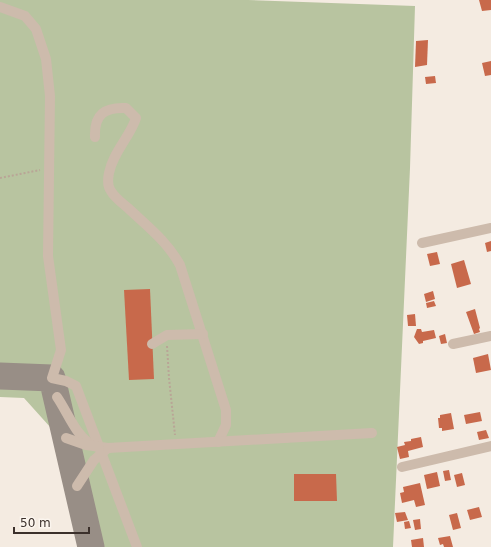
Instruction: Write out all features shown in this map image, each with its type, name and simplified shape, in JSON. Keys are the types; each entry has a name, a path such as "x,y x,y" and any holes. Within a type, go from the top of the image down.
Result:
{"street":[{"path":"0,6 25,16 36,29 46,59 50,96 48,256 61,350 52,378 66,381 76,386 137,547"},
{"path":"95,136 94,125 98,118 107,110 116,107 126,108 136,118 133,128 113,160 108,174 108,184 114,195 160,236 174,253 180,264 226,410 226,425 218,442"},
{"path":"422,243 491,228"},
{"path":"152,344 167,335 203,334"},
{"path":"453,344 491,336"},
{"path":"56,397 65,409 70,421 83,439 100,448"},
{"path":"66,438 100,448 372,433"},
{"path":"402,467 491,446"},
{"path":"77,486 100,448"}],"path":[{"path":"0,178 49,168"},
{"path":"167,335 169,378 177,444"}],"green space":[{"path":"0,0 248,0 415,6 410,168 393,547 79,547 51,428 24,398 0,397"}],"building":[{"path":"479,0 491,0 491,10 482,11"},
{"path":"428,40 427,65 415,67 416,41"},
{"path":"491,61 491,75 485,76 482,63"},
{"path":"435,76 436,83 426,84 425,77"},
{"path":"491,241 491,251 487,252 485,243"},
{"path":"437,252 440,264 430,266 427,254"},
{"path":"464,260 471,284 457,288 451,264"},
{"path":"150,289 154,379 129,380 124,290"},
{"path":"433,291 435,299 426,302 424,294"},
{"path":"434,301 436,306 427,308 426,303"},
{"path":"475,309 480,332 474,334 466,312"},
{"path":"415,314 416,326 408,326 407,315"},
{"path":"417,329 421,329 422,332 434,330 436,338 423,341 423,343 419,344 414,337"},
{"path":"445,334 447,343 441,344 439,336"},
{"path":"488,354 491,370 476,373 473,358"},
{"path":"480,412 482,421 466,424 464,415"},
{"path":"451,413 454,429 442,431 442,428 439,428 438,418 440,418 440,415"},
{"path":"486,430 489,438 479,440 477,432"},
{"path":"421,437 423,447 408,451 409,457 400,459 397,447 405,445 404,442 411,441 411,439"},
{"path":"449,470 451,480 445,481 443,471"},
{"path":"437,472 440,486 427,489 424,475"},
{"path":"462,473 465,485 457,487 454,475"},
{"path":"294,474 336,474 337,501 294,501"},
{"path":"420,483 425,505 416,507 414,500 402,503 400,493 404,492 403,487"},
{"path":"479,507 482,517 470,520 467,510"},
{"path":"405,512 408,520 397,522 395,513"},
{"path":"457,513 461,528 453,530 449,515"},
{"path":"420,519 421,529 415,530 413,520"},
{"path":"409,521 411,528 405,529 404,522"},
{"path":"450,536 453,547 444,547 443,544 440,545 438,538"},
{"path":"423,538 424,547 412,547 411,540"}],"taxiway":[{"path":"0,376 52,378 91,547"}]}
